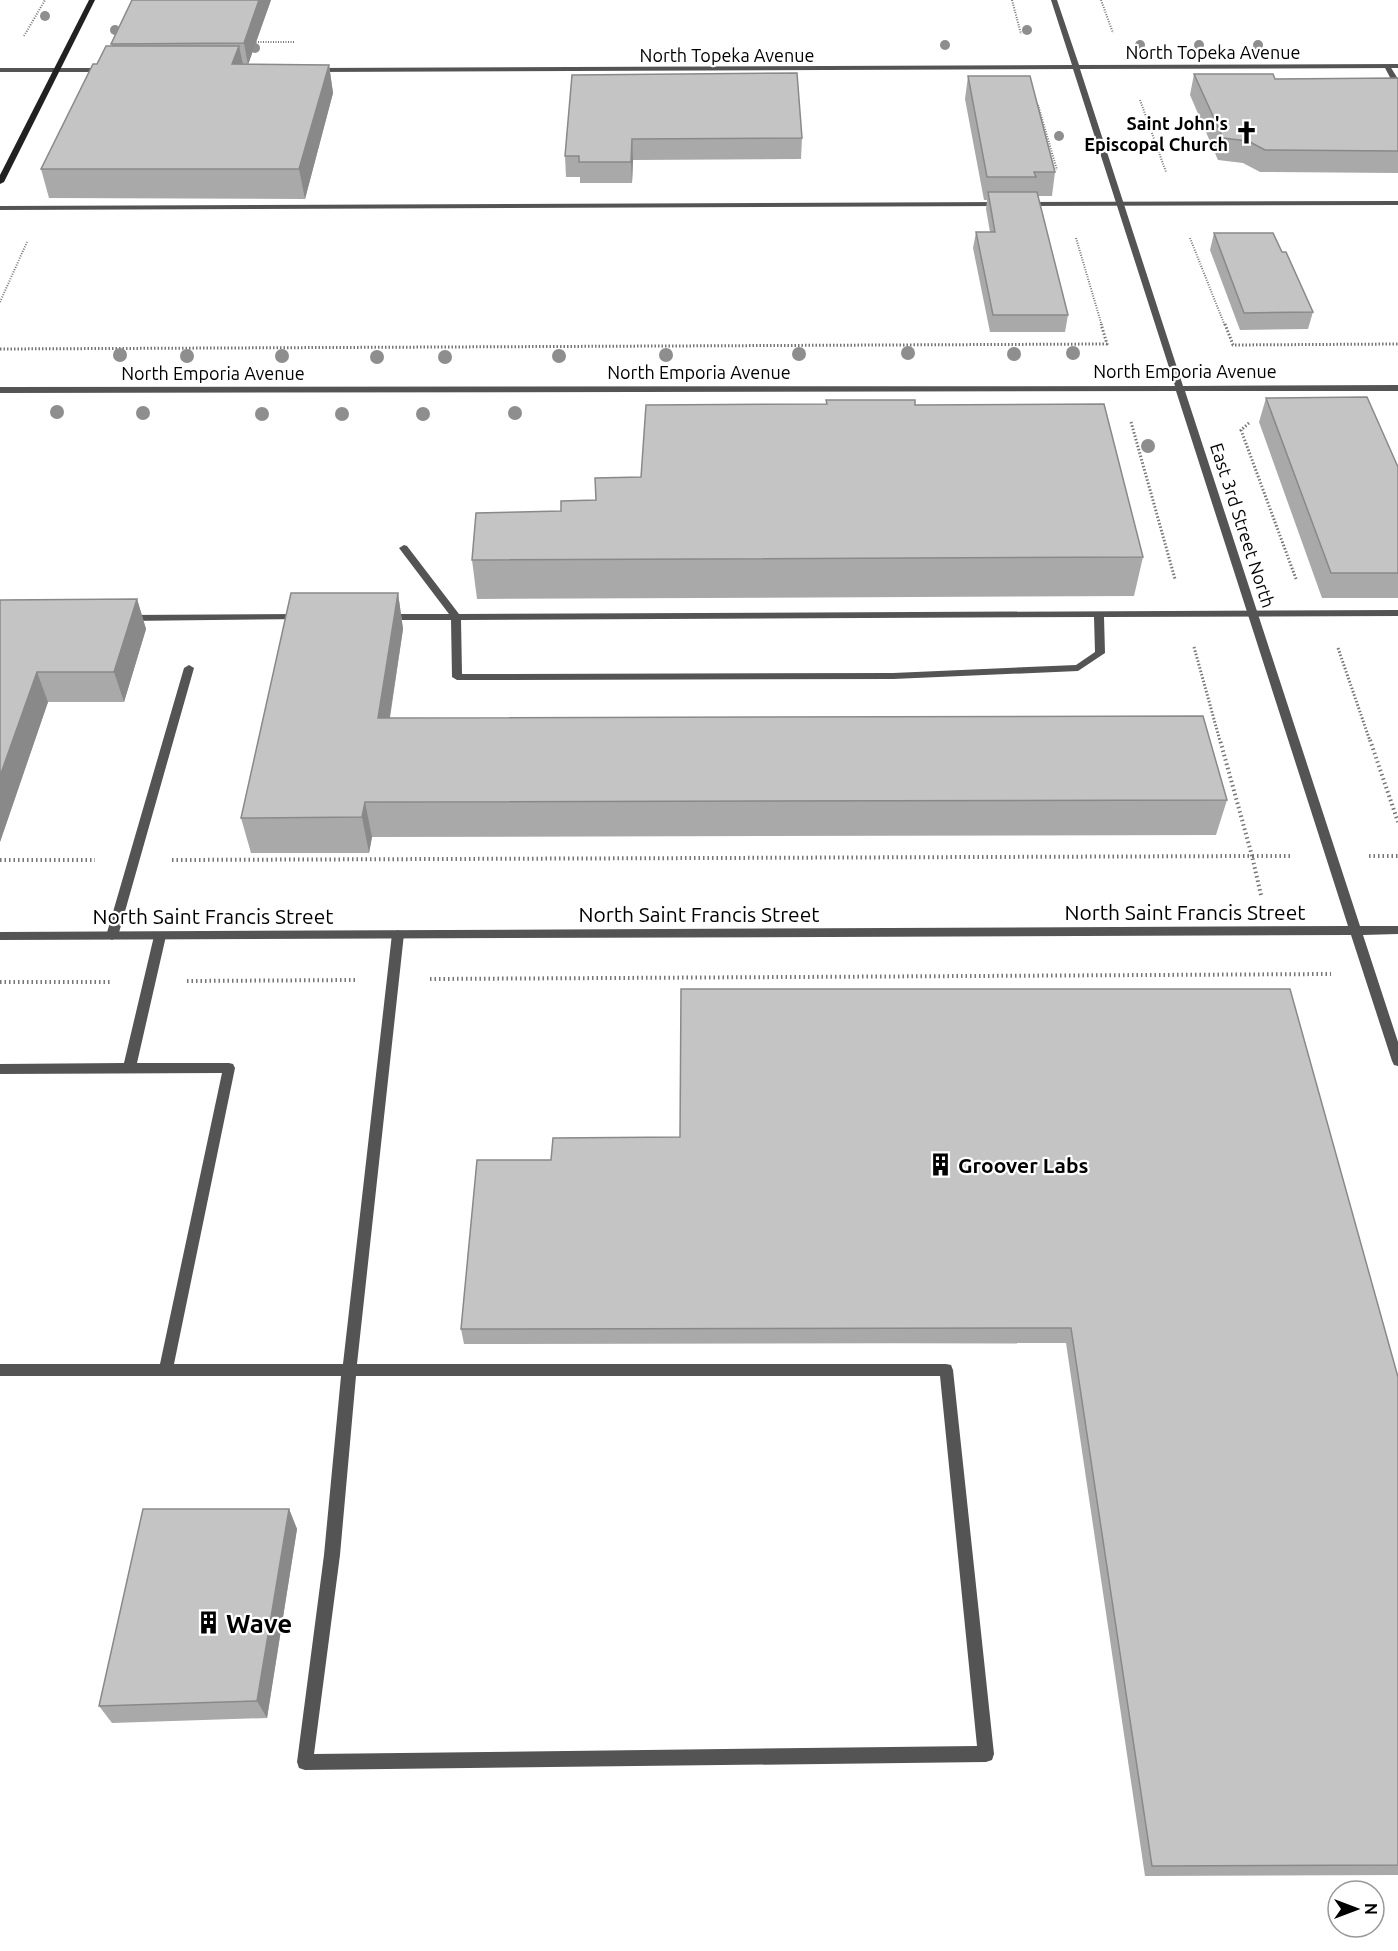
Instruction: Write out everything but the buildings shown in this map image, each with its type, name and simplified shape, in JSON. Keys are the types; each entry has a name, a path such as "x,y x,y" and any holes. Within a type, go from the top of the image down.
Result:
{"street":[{"path":"0,182 92,0"},
{"name":"East 3rd Street North","path":"1054,0 1398,1061"},
{"path":"1387,66 1398,85"},
{"name":"North Topeka Avenue","path":"310,70 1398,66"},
{"path":"0,70 118,70"},
{"path":"0,208 1398,203"},
{"name":"North Emporia Avenue","path":"0,390 1398,388"},
{"path":"404,548 456,616 457,677 893,676 1078,668 1100,653 1099,614"},
{"path":"376,617 1398,613"},
{"path":"112,618 318,617"},
{"path":"112,936 189,668"},
{"name":"North Saint Francis Street","path":"0,936 1398,930"},
{"path":"0,1370 349,1371 946,1370 986,1754 305,1762 332,1555 349,1371 398,934"},
{"path":"129,1069 160,936"},
{"path":"0,1069 229,1068 166,1370"}],"path":[{"path":"21,42 45,0"},
{"path":"1012,0 1022,40"},
{"path":"0,349 1107,344 1036,101"},
{"path":"0,302 43,208"},
{"path":"1257,417 1241,430 1301,594 1331,627 1398,822"},
{"path":"0,982 1370,974"}],"place":[{"name":"Saint John's Episcopal Church","path":"1246,133"},
{"name":"Groover Labs","path":"940,1165"},
{"name":"Wave","path":"208,1623"}]}
